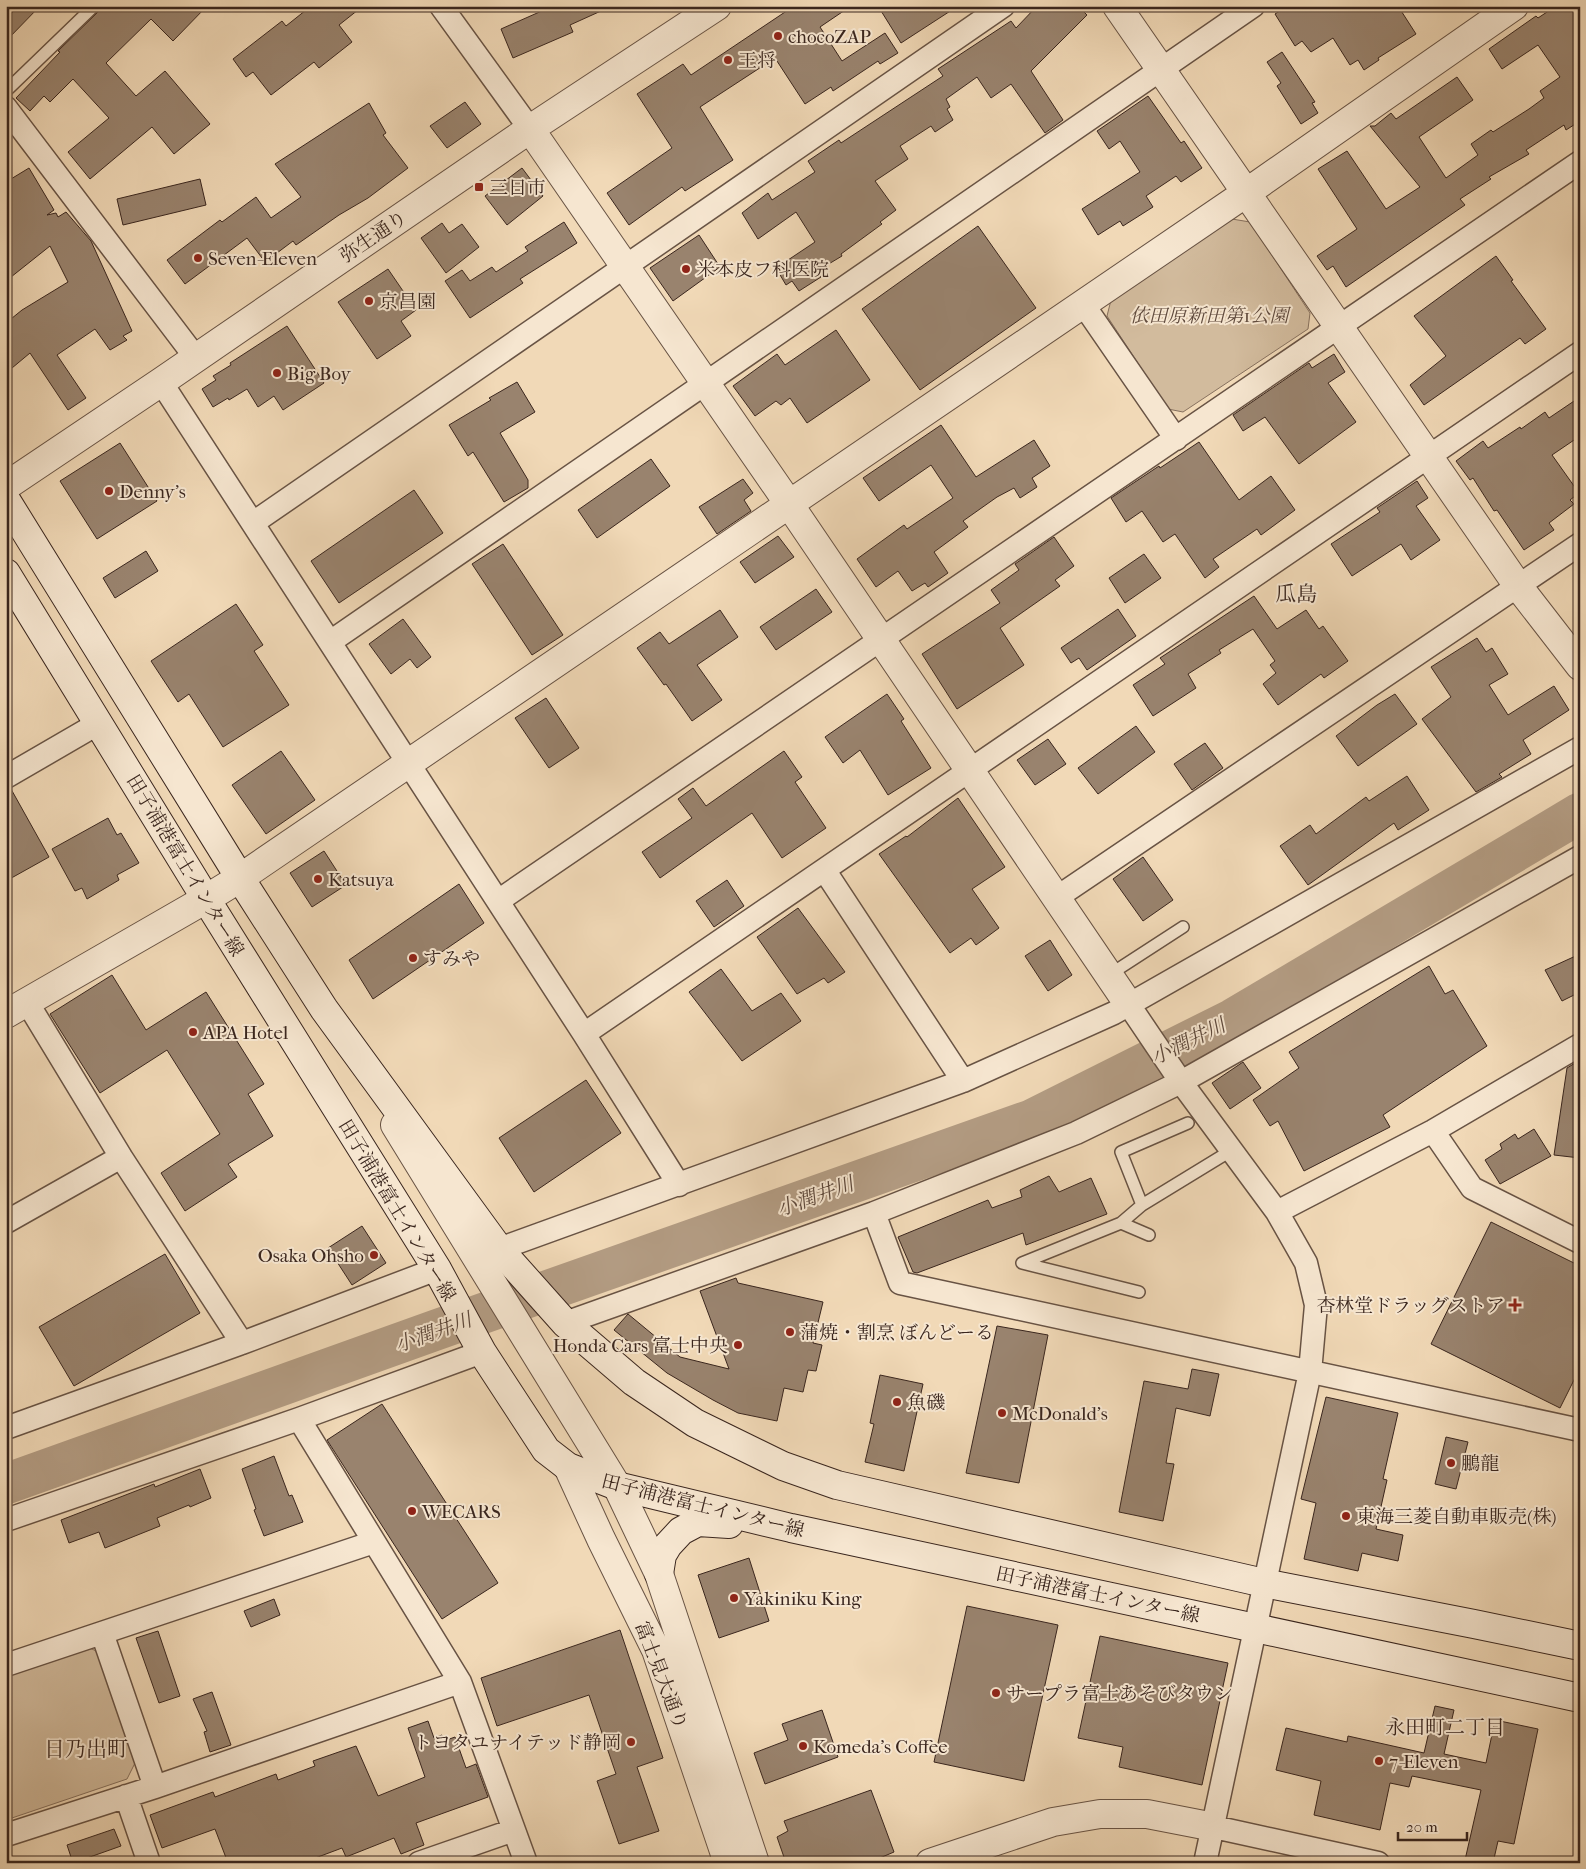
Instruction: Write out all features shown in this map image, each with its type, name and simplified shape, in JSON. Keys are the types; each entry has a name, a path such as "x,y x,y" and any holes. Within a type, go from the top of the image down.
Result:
{"street":[{"path":"441,6 530,129 882,639 1181,1082 1277,1212 1306,1263 1316,1305 1310,1372 1206,1863"},
{"path":"253,523 1002,6"},
{"path":"1117,6 1518,586 1580,666"},
{"path":"330,642 1252,6"},
{"path":"242,1343 121,1157 17,1008 240,878 1083,304 1514,6"},
{"name":"弥生通り","path":"6,486 707,9"},
{"path":"6,108 196,358"},
{"path":"498,901 1580,162"},
{"path":"1083,304 1176,439"},
{"path":"584,1034 1580,353"},
{"path":"161,382 680,1185"},
{"name":"田子浦港富士インター線","path":"6,500 240,878 324,1009 499,1249 565,1323 634,1382 695,1423 783,1466 837,1485 1264,1583 1580,1646"},
{"path":"1056,898 1580,544"},
{"name":"田子浦港富士インター線","path":"6,573 206,899 437,1269 482,1352 546,1450 568,1466 617,1486 790,1528 1580,1698"},
{"path":"6,777 99,723"},
{"path":"499,1249 963,1081 1129,1006 1580,748"},
{"path":"565,1323 874,1212 1076,1134 1181,1082 1580,857"},
{"path":"824,871 963,1081"},
{"name":"富士見大通り","path":"324,1009 617,1486 658,1574 755,1863"},
{"path":"1277,1212 1433,1131 1580,1045"},
{"path":"1433,1131 1472,1188 1580,1242"},
{"path":"6,1222 121,1157"},
{"path":"874,1212 900,1283 1580,1430"},
{"path":"6,1428 242,1343 437,1269"},
{"path":"6,1520 298,1419 482,1352"},
{"path":"298,1419 460,1682 526,1863"},
{"name":"富士見大通り","path":"568,1466 601,1539 656,1650 728,1863"},
{"path":"658,1574 662,1555 668,1544 681,1531 698,1522 790,1528"},
{"path":"6,1665 374,1542"},
{"path":"102,1633 155,1787"},
{"path":"6,1835 155,1787 460,1682"},
{"path":"126,1796 149,1863"},
{"path":"930,1863 1052,1822 1100,1814 1147,1814 1378,1863"},
{"path":"419,1863 514,1830"}],"lane":[{"path":"6,91 94,6"},
{"path":"1108,975 1183,927"},
{"path":"1142,1205 1121,1152 1188,1122"},
{"path":"1139,1292 1022,1264 1121,1224 1142,1205 1232,1150"},
{"path":"1121,1224 1149,1235"}],"green space":[{"name":"依田原新田第1公園","path":"1232,219 1250,222 1310,313 1308,329 1183,412 1168,409 1107,316 1111,300"},
{"path":"86,1646 98,1652 135,1763 127,1779 6,1820 6,1673"}],"building":[{"path":"6,6 40,6 6,41"},
{"path":"101,6 207,6 173,41 151,19 106,63 136,96 165,71 210,124 174,154 152,127 90,179 68,152 109,118 73,79 50,102 44,96 30,111 16,98 60,52 58,51 99,11"},
{"path":"311,6 363,6 339,25 352,42 319,68 314,62 271,95 253,72 246,77 233,59 282,21 286,26"},
{"path":"553,6 612,6 570,25 573,32 513,58 501,29"},
{"path":"794,6 851,6 820,27 842,61 885,33 898,53 880,64 878,61 833,91 831,87 805,104 775,58 700,107 733,160 685,191 682,187 629,225 607,193 672,148 637,94 683,64 691,75"},
{"path":"878,6 958,6 901,43"},
{"path":"1037,6 1078,6 1087,15 1031,71 1063,120 1045,133 1011,84 991,98 977,77 946,99 950,107 947,109 953,120 935,132 931,126 900,146 908,159 875,181 896,210 880,222 882,224 841,254 842,256 817,271 821,277 799,291 792,281 786,285 776,268 815,242 796,212 758,239 742,213 768,193 772,200 815,172 808,161 839,140 841,143 943,76 938,69 1011,21 1016,28"},
{"path":"1287,6 1398,6 1416,34 1378,58 1379,60 1364,70 1358,60 1350,65 1333,38 1311,52 1302,41 1295,46 1275,14"},
{"path":"1556,6 1580,6 1580,121 1566,130 1564,125 1526,150 1529,154 1489,177 1491,179 1460,199 1465,205 1346,287 1333,266 1327,270 1317,256 1357,229 1318,169 1347,151 1386,209 1420,187 1370,126 1375,126 1391,113 1396,119 1457,77 1473,100 1419,137 1446,178 1478,155 1471,144 1491,130 1493,132 1544,98 1540,91 1560,77 1538,45 1502,69 1489,49 1536,16 1538,18"},
{"path":"1282,52 1315,102 1312,103 1318,113 1301,124 1277,86 1281,83 1267,62"},
{"path":"1148,96 1181,143 1184,141 1202,168 1181,182 1176,176 1146,196 1153,207 1123,226 1120,221 1098,235 1082,209 1140,172 1120,141 1109,149 1097,131"},
{"path":"465,102 481,124 447,148 430,126"},
{"path":"369,103 386,133 383,135 408,168 368,198 339,215 296,245 293,241 265,262 247,238 185,284 167,260 220,220 222,222 256,197 271,218 301,197 275,164"},
{"path":"29,168 54,210 47,215 56,213 58,217 66,212 91,241 132,331 123,336 127,340 110,350 95,329 57,355 86,398 68,410 30,353 6,373 6,323 22,310 68,282 50,246 6,281 6,182"},
{"path":"522,168 543,196 507,225 485,196"},
{"path":"200,179 206,205 123,225 117,199"},
{"path":"564,222 577,243 520,279 523,283 470,318 445,281 462,270 470,281 492,267 496,272 528,251 525,247"},
{"path":"442,223 449,233 462,224 479,247 446,273 421,238"},
{"path":"978,226 1036,308 920,390 862,309"},
{"name":"米本皮フ科医院","path":"699,235 720,267 673,301 650,268"},
{"path":"1496,256 1513,280 1511,281 1546,329 1525,344 1520,338 1424,405 1410,385 1446,356 1414,316"},
{"path":"388,269 416,310 401,321 411,336 377,359 338,302"},
{"name":"Big Boy","path":"287,326 324,383 283,410 274,396 258,407 247,389 213,407 202,389 216,380 213,376"},
{"path":"836,330 870,380 807,423 790,398 781,405 776,401 755,416 733,386 777,354 785,365"},
{"path":"1334,354 1345,372 1328,383 1356,422 1299,464 1265,417 1243,431 1233,415 1309,363 1312,368"},
{"path":"517,382 535,412 500,433 528,480 528,488 504,502 473,452 468,456 449,425"},
{"path":"1580,397 1580,436 1552,455 1579,493 1570,500 1574,504 1549,523 1554,530 1524,550 1497,510 1494,511 1473,478 1470,480 1456,461 1483,441 1488,448 1520,427 1521,429 1545,412 1549,418"},
{"path":"941,425 976,477 1034,440 1050,466 1032,478 1037,487 1020,498 1014,488 997,497 963,521 968,527 934,552 948,573 928,587 925,583 912,591 898,571 876,587 857,559 904,525 907,529 953,498 931,465 879,501 863,478"},
{"path":"1199,442 1239,500 1271,476 1295,510 1261,535 1257,529 1213,559 1219,567 1205,578 1175,534 1163,542 1142,511 1126,522 1111,498"},
{"name":"Denny's","path":"120,443 157,501 97,539 60,481"},
{"path":"651,459 670,486 597,538 578,510"},
{"path":"743,479 753,493 744,500 751,511 717,534 699,507"},
{"path":"1417,481 1428,498 1416,506 1440,540 1411,560 1401,544 1352,576 1331,544 1380,512 1377,508"},
{"path":"414,490 443,533 339,603 311,561"},
{"path":"778,536 794,557 755,583 740,562"},
{"path":"1054,537 1074,566 1055,580 1060,586 1000,628 1024,665 957,709 922,654 1000,603 991,590 1019,570 1015,564"},
{"path":"503,544 563,635 532,655 472,564"},
{"path":"146,551 158,571 115,598 103,578"},
{"path":"1144,554 1161,578 1125,603 1109,578"},
{"path":"816,589 832,612 776,650 760,627"},
{"path":"1254,596 1277,629 1306,610 1319,629 1323,626 1348,661 1324,678 1321,674 1278,705 1263,684 1276,673 1270,665 1275,661 1253,629 1219,650 1221,653 1188,674 1196,688 1153,716 1133,685 1165,664 1160,658"},
{"path":"236,604 263,645 254,651 289,705 223,747 189,694 178,702 151,661"},
{"path":"1118,609 1136,636 1087,670 1079,658 1071,663 1061,648"},
{"path":"720,610 738,637 697,665 722,700 692,721 637,648 660,632 669,644"},
{"path":"403,619 431,657 417,668 410,659 391,674 369,644"},
{"path":"1477,638 1486,652 1492,648 1508,674 1489,685 1508,715 1554,686 1569,710 1523,740 1531,754 1499,774 1502,777 1476,792 1422,719 1451,697 1431,667"},
{"path":"887,694 904,719 901,721 931,768 888,795 860,750 843,763 825,737"},
{"path":"1395,694 1417,724 1358,766 1336,736"},
{"path":"546,698 579,748 549,768 515,718"},
{"path":"1136,726 1155,752 1098,794 1078,768"},
{"path":"1048,739 1066,764 1035,785 1017,760"},
{"path":"1205,743 1223,768 1192,790 1174,764"},
{"path":"281,751 315,800 266,834 232,785"},
{"path":"784,751 802,777 795,782 826,828 782,858 752,813 660,878 642,852 692,818 678,799 693,788 706,806"},
{"path":"1407,776 1429,810 1398,830 1394,823 1308,885 1280,846 1310,825 1316,834 1366,797 1369,801"},
{"path":"11,789 49,857 6,881 6,790"},
{"path":"958,798 1005,867 972,889 999,928 976,945 971,938 950,953 879,854 907,837"},
{"path":"108,818 117,835 121,833 139,863 117,875 119,880 87,899 82,888 75,891 52,849"},
{"name":"Katsuya","path":"324,851 346,885 312,907 290,873"},
{"path":"1143,857 1173,900 1143,921 1113,879"},
{"path":"727,880 744,906 714,927 696,901"},
{"path":"459,884 484,923 373,999 349,960"},
{"path":"798,908 845,972 828,983 824,978 797,994 757,937"},
{"path":"1050,940 1072,975 1048,991 1025,956"},
{"path":"1580,954 1580,992 1562,1001 1545,970"},
{"path":"1429,966 1445,994 1453,990 1487,1046 1383,1115 1390,1127 1304,1171 1278,1121 1270,1126 1253,1100 1299,1068 1289,1052"},
{"path":"721,969 752,1011 781,993 801,1021 742,1061 689,992"},
{"path":"112,975 146,1030 206,992 264,1084 248,1094 273,1136 228,1164 237,1177 185,1211 161,1173 220,1134 167,1050 100,1093 50,1014"},
{"path":"1580,1060 1580,1158 1554,1155 1567,1068"},
{"path":"1243,1062 1261,1088 1230,1109 1212,1083"},
{"path":"586,1080 621,1133 534,1192 499,1138"},
{"path":"1534,1129 1551,1156 1500,1184 1485,1160 1502,1149 1500,1144 1515,1134 1518,1139"},
{"path":"1049,1176 1059,1192 1091,1178 1107,1214 1026,1245 1023,1233 917,1273 913,1272 898,1237 988,1200 992,1208 1022,1197 1020,1190"},
{"name":"杏林堂ドラッグストア","path":"1491,1222 1580,1266 1580,1368 1560,1408 1431,1344"},
{"path":"362,1226 386,1263 352,1285 328,1248"},
{"path":"165,1254 200,1313 74,1386 39,1327"},
{"path":"736,1278 738,1283 823,1302 813,1343 822,1345 816,1371 808,1370 803,1392 784,1388 777,1421 738,1413 713,1400 667,1373 614,1330 628,1314 680,1357 729,1369 700,1291"},
{"path":"997,1326 1048,1335 1019,1483 966,1473"},
{"path":"1192,1369 1219,1374 1210,1416 1176,1408 1166,1463 1174,1464 1163,1521 1119,1512 1144,1381 1188,1389"},
{"name":"魚磯","path":"880,1375 923,1384 904,1471 865,1462 874,1424 870,1423"},
{"path":"1326,1397 1398,1413 1383,1479 1387,1480 1376,1529 1403,1535 1398,1561 1362,1553 1358,1571 1304,1559 1316,1503 1301,1499"},
{"name":"WECARS","path":"382,1404 498,1583 442,1619 327,1440"},
{"name":"鵬龍","path":"1446,1437 1468,1442 1456,1489 1435,1484"},
{"path":"274,1456 289,1496 292,1495 303,1522 264,1536 242,1469"},
{"path":"200,1469 211,1498 157,1518 160,1526 105,1548 99,1532 69,1543 61,1520 154,1484 155,1487"},
{"name":"Yakiniku King","path":"749,1558 769,1621 719,1638 698,1575"},
{"path":"274,1599 280,1615 251,1627 244,1611"},
{"name":"サープラ富士あそびタウン","path":"967,1606 1058,1625 1024,1781 934,1762"},
{"name":"トヨタユナイテッド静岡","path":"620,1630 663,1758 637,1767 659,1831 619,1844 597,1781 616,1774 589,1695 497,1726 481,1678"},
{"path":"158,1631 180,1696 159,1703 136,1638"},
{"path":"1100,1636 1228,1663 1202,1785 1119,1767 1123,1747 1078,1738"},
{"path":"212,1692 231,1745 210,1752 204,1732 207,1731 193,1699"},
{"path":"1435,1706 1454,1710 1444,1754 1486,1763 1495,1720 1538,1729 1514,1844 1498,1841 1493,1863 1478,1863 1465,1860 1481,1790 1412,1776 1409,1787 1390,1783 1380,1830 1314,1815 1321,1781 1276,1770 1286,1728 1347,1742 1348,1736 1424,1753"},
{"name":"Komeda's Coffee","path":"822,1710 838,1757 765,1784 754,1753 788,1740 782,1724"},
{"path":"428,1721 434,1738 442,1735 444,1741 455,1737 466,1768 476,1764 488,1797 416,1823 424,1845 401,1854 394,1838 346,1857 342,1848 302,1863 228,1863 215,1829 162,1848 150,1815 213,1792 215,1797 276,1774 278,1780 315,1766 313,1761 356,1746 378,1796 425,1777 408,1728"},
{"path":"871,1790 894,1852 868,1863 786,1863 777,1837 788,1831 784,1821"},
{"path":"114,1829 121,1846 73,1863 67,1845"}],"waterway":[{"name":"小潤井川","path":"6,1484 1031,1120 1233,1019 1580,813"}],"place":[{"name":"chocoZAP","path":"778,36"},
{"name":"王将","path":"728,60"},
{"name":"三日市","path":"479,187"},
{"name":"Seven-Eleven","path":"198,258"},
{"name":"米本皮フ科医院","path":"686,269"},
{"name":"京昌園","path":"369,301"},
{"name":"Big Boy","path":"277,373"},
{"name":"Denny's","path":"109,491"},
{"name":"Katsuya","path":"318,879"},
{"name":"すみや","path":"413,958"},
{"name":"APA Hotel","path":"193,1032"},
{"name":"Osaka Ohsho","path":"374,1255"},
{"name":"杏林堂ドラッグストア","path":"1515,1305"},
{"name":"蒲焼・割烹 ぼんどーる","path":"790,1332"},
{"name":"Honda Cars 富士中央","path":"738,1345"},
{"name":"魚磯","path":"897,1402"},
{"name":"McDonald's","path":"1002,1413"},
{"name":"鵬龍","path":"1451,1463"},
{"name":"WECARS","path":"412,1511"},
{"name":"東海三菱自動車販売(株)","path":"1346,1516"},
{"name":"Yakiniku King","path":"734,1598"},
{"name":"サープラ富士あそびタウン","path":"996,1693"},
{"name":"トヨタユナイテッド静岡","path":"631,1742"},
{"name":"Komeda's Coffee","path":"803,1746"},
{"name":"7-Eleven","path":"1379,1761"}],"district":[{"name":"瓜島","path":"1296,594"},
{"name":"永田町二丁目","path":"1445,1727"},
{"name":"日乃出町","path":"86,1749"}]}
